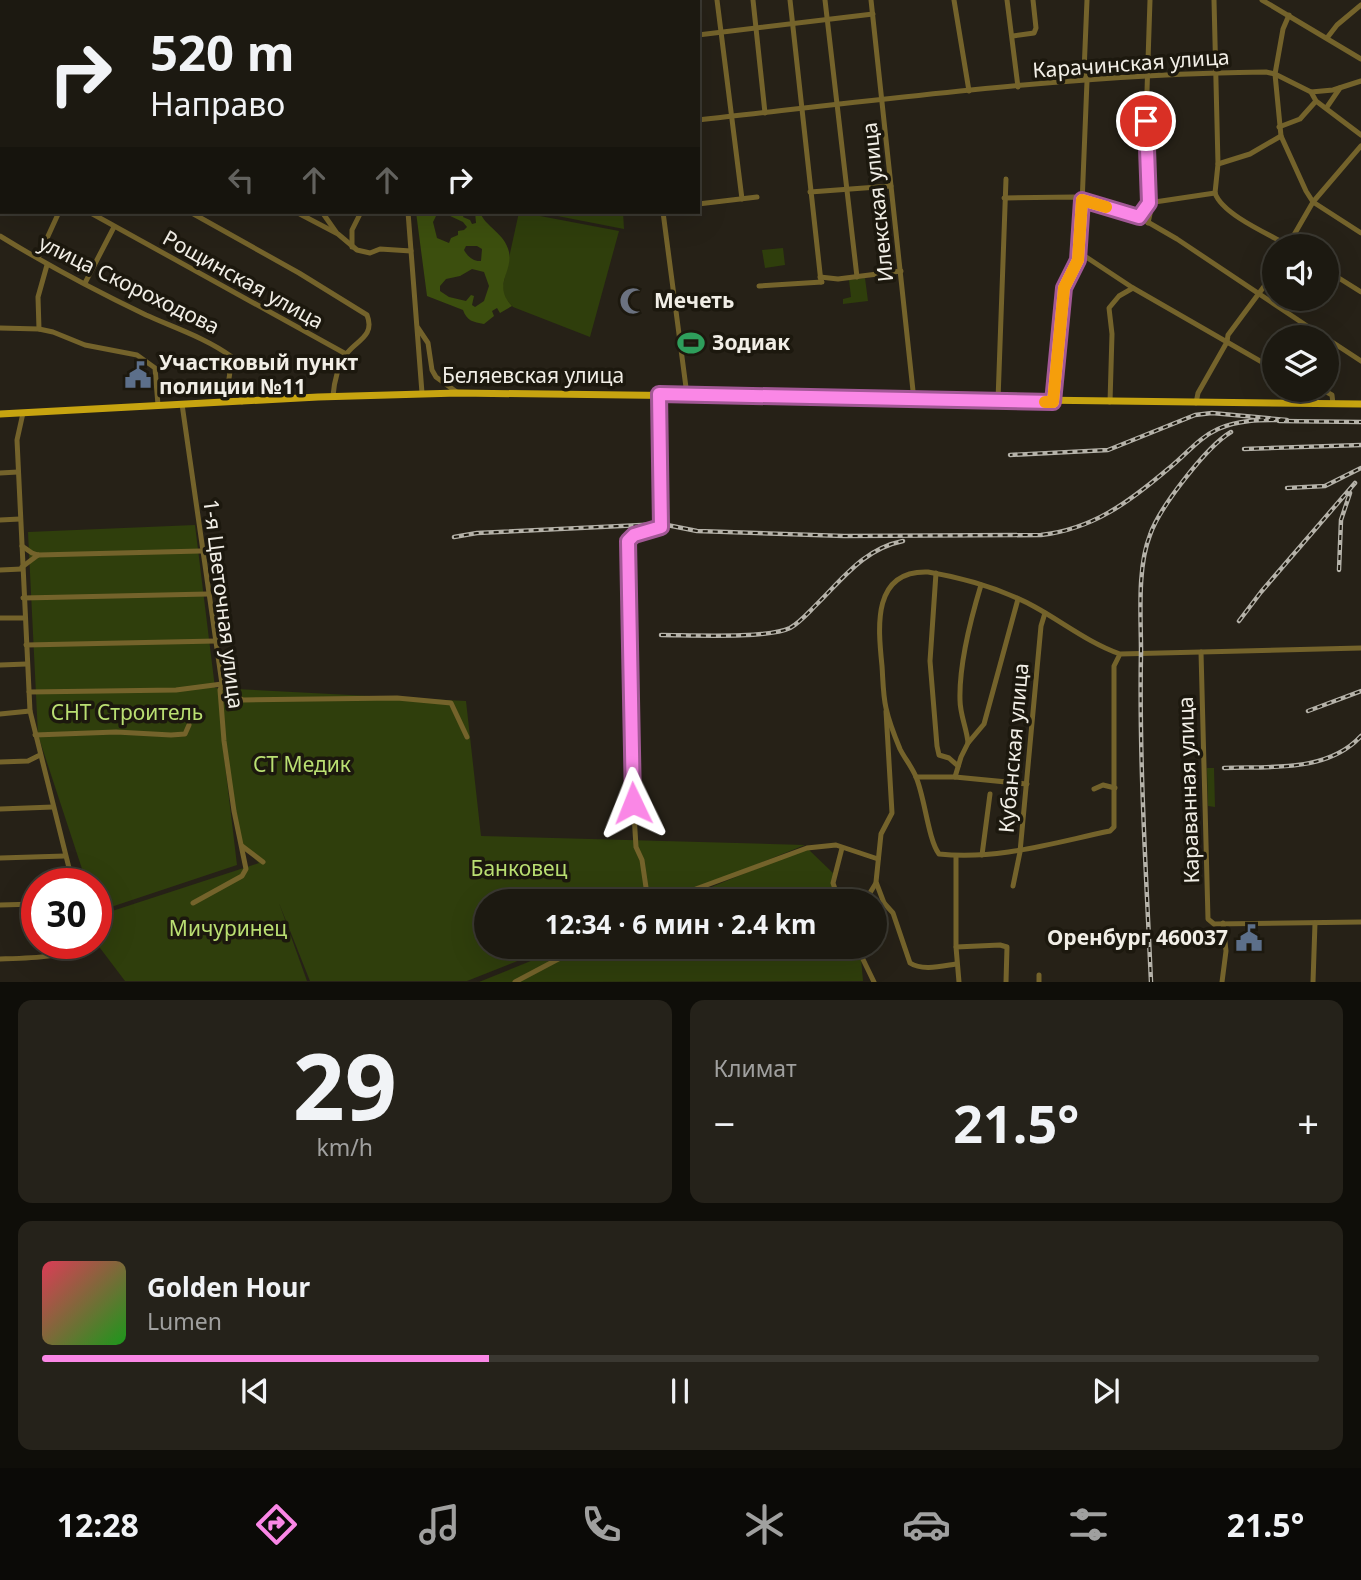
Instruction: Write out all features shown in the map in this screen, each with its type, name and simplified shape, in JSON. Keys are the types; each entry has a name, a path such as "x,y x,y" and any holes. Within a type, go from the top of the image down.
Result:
{"main road":[{"name":"Беляевская улица","path":"0,414 422,393 1361,404"}],"street":[{"path":"717,0 742,199"},
{"path":"753,0 765,113"},
{"path":"790,0 822,279"},
{"path":"825,0 857,277"},
{"name":"Илекская улица","path":"872,0 914,400"},
{"path":"954,0 969,91"},
{"path":"1007,0 1018,87"},
{"path":"1013,36 1034,33 1036,28 1033,0"},
{"path":"1053,402 1064,288 1080,253 1087,81 1084,72 1087,0"},
{"path":"1148,223 1150,214 1146,121 1150,0"},
{"path":"1214,0 1218,164 1215,193 1217,200 1230,211 1268,234"},
{"path":"1262,0 1361,59"},
{"path":"1280,9 1284,0"},
{"path":"1327,38 1337,25 1361,5"},
{"path":"700,35 873,14"},
{"path":"1289,15 1283,29 1275,74 1281,136 1313,202 1361,233"},
{"name":"Карачинская улица","path":"700,120 882,99 1087,81 1215,74 1275,74 1311,92 1317,101 1361,135"},
{"path":"1311,92 1340,88 1361,81"},
{"path":"1327,107 1340,88"},
{"path":"1279,127 1300,119 1317,101"},
{"path":"1218,164 1250,154 1281,136"},
{"path":"1295,234 1313,202 1361,146"},
{"path":"998,401 1006,179"},
{"path":"810,192 891,186"},
{"path":"1139,217 1149,203 1215,193"},
{"path":"700,204 757,197"},
{"path":"1004,198 1074,197 1139,217 1306,325"},
{"path":"38,258 58,214"},
{"name":"Рощинская улица","path":"92,214 346,354"},
{"path":"194,214 362,310 370,322 369,328 362,340 346,354 334,382 333,396"},
{"path":"300,214 338,234"},
{"path":"323,214 338,234 355,249 370,253 380,249 411,251"},
{"path":"355,249 352,230 360,214"},
{"path":"408,214 422,393"},
{"path":"663,214 687,395"},
{"path":"85,283 114,227"},
{"name":"улица Скороходова","path":"0,236 47,265 192,336 212,342 232,357 228,386"},
{"path":"1080,253 1133,288 1262,362"},
{"path":"39,329 38,297 47,265"},
{"path":"759,286 901,271"},
{"path":"1339,278 1361,292"},
{"path":"1110,402 1110,308 1119,296 1133,288"},
{"path":"1196,402 1198,393 1227,342 1227,335 1262,289"},
{"path":"416,325 428,343 432,370 436,377 458,393"},
{"path":"0,328 39,329 85,345 137,355 156,368 158,405"},
{"path":"1339,347 1361,361"},
{"path":"157,387 228,386 240,390 242,402"},
{"path":"646,889 642,860 636,846 632,794 628,541 634,535 661,527 659,394"},
{"name":"1-я Цветочная улица","path":"181,404 222,684 220,690 224,741 246,869 242,876 193,903"},
{"path":"23,413 17,440 30,711 68,868"},
{"path":"0,473 18,472"},
{"path":"0,520 20,519"},
{"path":"21,545 38,555 201,551"},
{"path":"0,570 22,568 38,555"},
{"path":"872,889 876,882 881,834 892,813 880,646 880,607 889,588 901,577 918,571 981,585 1018,599 1104,648 1120,654 1361,648"},
{"path":"936,573 930,661 937,746 939,755 949,758 958,766"},
{"path":"968,743 960,704 960,688 972,614 981,585"},
{"path":"23,598 208,594"},
{"path":"955,777 968,743 984,724 1018,599"},
{"name":"Кубанская улица","path":"1013,886 1020,852 1041,626 1045,613"},
{"path":"0,618 24,618"},
{"path":"26,645 216,641"},
{"name":"Караванная улица","path":"1201,652 1208,916 1210,923 1223,923"},
{"path":"886,708 900,748 916,777 928,812 935,849 939,854 956,856 1020,852 1110,831 1115,822 1114,666 1120,654"},
{"path":"0,665 27,664"},
{"path":"29,692 176,690 222,684 227,692 243,701 428,699 450,703 457,712 467,737"},
{"path":"0,714 30,711"},
{"path":"35,735 116,732 171,735 185,734 189,725"},
{"path":"0,762 28,761 40,755"},
{"path":"916,777 955,777 1027,784"},
{"path":"1094,789 1104,785 1115,788"},
{"path":"982,855 990,794"},
{"path":"0,810 53,807"},
{"path":"240,844 263,862"},
{"path":"696,889 807,848 836,845 878,859"},
{"path":"835,889 833,883 842,848"},
{"path":"0,858 65,856"},
{"path":"956,856 956,964 959,982"},
{"path":"876,882 879,889"},
{"path":"0,905 21,904"},
{"path":"887,906 893,912 910,963 914,966 932,967 956,964"},
{"path":"1222,982 1226,951 1223,923 1361,922"},
{"path":"1314,982 1315,923"},
{"path":"956,947 1007,947 1006,982"},
{"path":"0,959 21,958"},
{"path":"515,982 559,959"},
{"path":"863,959 874,982"}],"green space":[{"path":"416,214 464,214 463,217 472,224 476,223 475,214 481,214 507,245 509,259 503,285 506,299 512,306 500,313 497,308 492,311 494,316 484,324 466,317 463,310 427,296","holes":["448,215 467,227 458,231 458,235 451,238 449,243 437,238 433,222 436,216","466,246 482,249 481,261 471,258 464,250","472,269 484,272 489,286 484,301 475,307 472,305 474,296 471,295 466,301 449,297 440,291 440,286 446,279 460,276"]},
{"path":"519,214 619,231 590,337 513,307 502,290"},
{"path":"547,214 623,214 624,229"},
{"path":"783,248 785,265 765,268 762,250"},
{"path":"865,278 868,301 843,304 843,299 851,297 849,280"},
{"path":"195,525 215,688 466,701 481,836 805,845 695,889 474,889 474,959 523,959 467,981 310,981 279,903 307,981 125,981 108,959 112,959 112,911 259,863 240,844 221,731 237,865 112,907 112,868 82,868 38,735 28,532"},
{"path":"1207,768 1214,768 1215,807 1208,806"},
{"path":"807,848 834,874 835,889 706,889"},
{"path":"536,959 861,959 863,981 479,982"}],"railway":[{"path":"454,537 477,533 662,524 697,531 844,536 1041,535 1077,527 1109,512 1139,492 1198,442 1218,429 1244,422 1287,420 1212,413 1195,415 1108,450 1010,455"},
{"path":"1279,421 1361,422"},
{"path":"1151,982 1141,734 1140,608 1143,562 1155,523 1173,494 1209,450 1231,432"},
{"path":"1244,449 1361,445"},
{"path":"1287,488 1325,486 1361,468"},
{"path":"1239,621 1355,483"},
{"path":"1339,570 1341,520 1350,493"},
{"path":"661,635 746,635 790,628 865,558 903,541"},
{"path":"1308,711 1361,691"},
{"path":"1224,768 1279,767 1315,762 1347,748 1361,736"}],"slow traffic":[{"path":"1045,402 1053,402 1064,288 1080,253 1082,200 1106,207"}],"place":[{"name":"Мечеть","path":"633,301"},
{"name":"Зодиак","path":"691,343"},
{"name":"Участковый пункт полиции №11","path":"138,375"},
{"name":"Оренбург 460037","path":"1249,938"}],"route":[{"path":"633,803 628,541 629,537 661,527 659,394 1053,402 1064,288 1080,253 1082,200 1139,217 1144,211 1149,203 1146,121"}],"park label":[{"name":"СНТ Строитель","path":"127,713"},
{"name":"СТ Медик","path":"302,765"},
{"name":"Банковец","path":"519,869"},
{"name":"Мичуринец","path":"228,929"}]}
